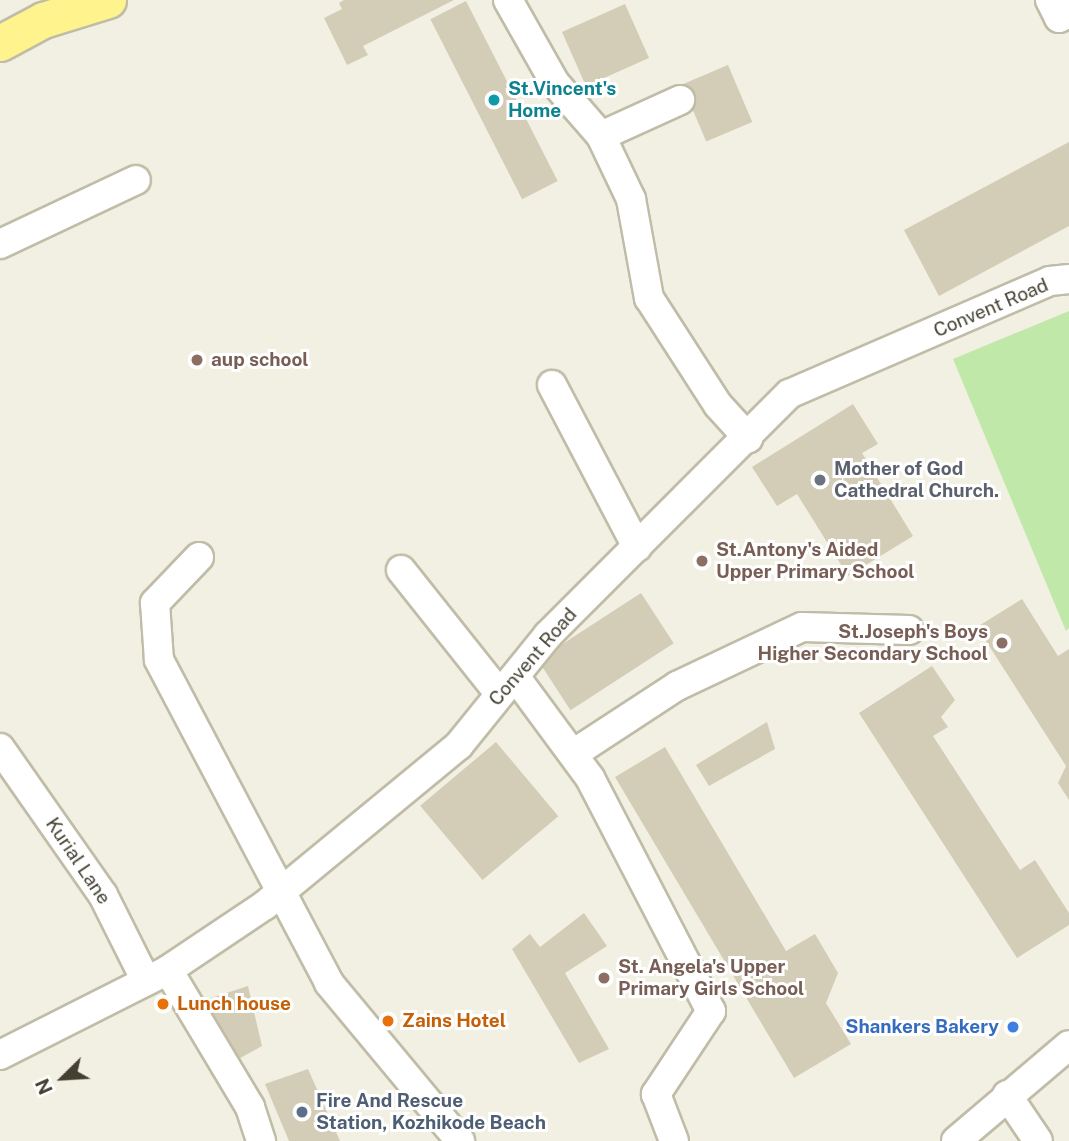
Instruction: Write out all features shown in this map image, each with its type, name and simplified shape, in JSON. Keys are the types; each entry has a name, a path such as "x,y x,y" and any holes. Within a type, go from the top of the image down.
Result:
{"main road":[{"path":"0,43 43,20 107,0"}],"street":[{"path":"508,0 555,83 601,136 631,199 649,298 718,405 748,438"},
{"path":"1050,0 1059,18 1069,13"},
{"path":"601,136 680,100"},
{"path":"0,244 136,180"},
{"name":"Convent Road","path":"0,1055 157,976 279,894 459,745 548,635 748,438 789,394 1050,281 1069,279"},
{"path":"552,385 637,547"},
{"path":"199,557 155,603 159,660 279,894 329,983 460,1141"},
{"path":"401,570 573,754 712,1011 656,1094 674,1141"},
{"path":"573,754 677,687 802,627 909,631"},
{"name":"Kurial Lane","path":"0,748 250,1107 261,1141"},
{"path":"956,1141 1069,1045"},
{"path":"1007,1095 1038,1141"}],"green space":[{"path":"1069,311 1069,628 1066,631 953,359"}],"building":[{"path":"344,0 454,0 363,46 368,55 347,65 324,18 342,9 339,3"},
{"name":"St.Vincent's Home","path":"466,1 558,181 522,199 430,19"},
{"path":"625,4 649,58 586,86 562,32"},
{"path":"728,65 752,122 706,142 682,85"},
{"path":"1069,142 1069,226 939,296 904,230"},
{"name":"Mother of God Cathedral Church.","path":"853,404 878,444 862,453 913,536 848,576 797,494 777,506 752,467"},
{"path":"641,593 674,643 571,710 538,660"},
{"path":"1022,599 1058,656 1069,649 1069,800 1058,783 1066,766 977,627"},
{"path":"932,666 955,700 941,717 948,727 933,736 1020,870 1035,860 1069,913 1069,925 1017,958 859,713"},
{"path":"767,722 775,749 709,786 696,765"},
{"path":"496,742 558,816 483,880 420,806"},
{"path":"665,747 786,951 815,934 838,973 826,1003 851,1044 794,1078 615,777"},
{"path":"584,913 607,946 565,973 609,1049 579,1063 512,949 530,934 540,947"},
{"path":"248,986 262,1046 226,1066 189,1005"},
{"name":"Fire And Rescue Station, Kozhikode Beach","path":"308,1069 340,1141 289,1141 265,1084"}],"place":[{"name":"St.Vincent's Home","path":"494,100"},
{"name":"aup school","path":"197,360"},
{"name":"Mother of God Cathedral Church.","path":"820,480"},
{"name":"St.Antony's Aided Upper Primary School","path":"702,561"},
{"name":"St.Joseph's Boys Higher Secondary School","path":"1002,643"},
{"name":"St. Angela's Upper Primary Girls School","path":"604,978"},
{"name":"Lunch house","path":"163,1004"},
{"name":"Zains Hotel","path":"388,1021"},
{"name":"Shankers Bakery","path":"1013,1027"},
{"name":"Fire And Rescue Station, Kozhikode Beach","path":"302,1112"}]}
